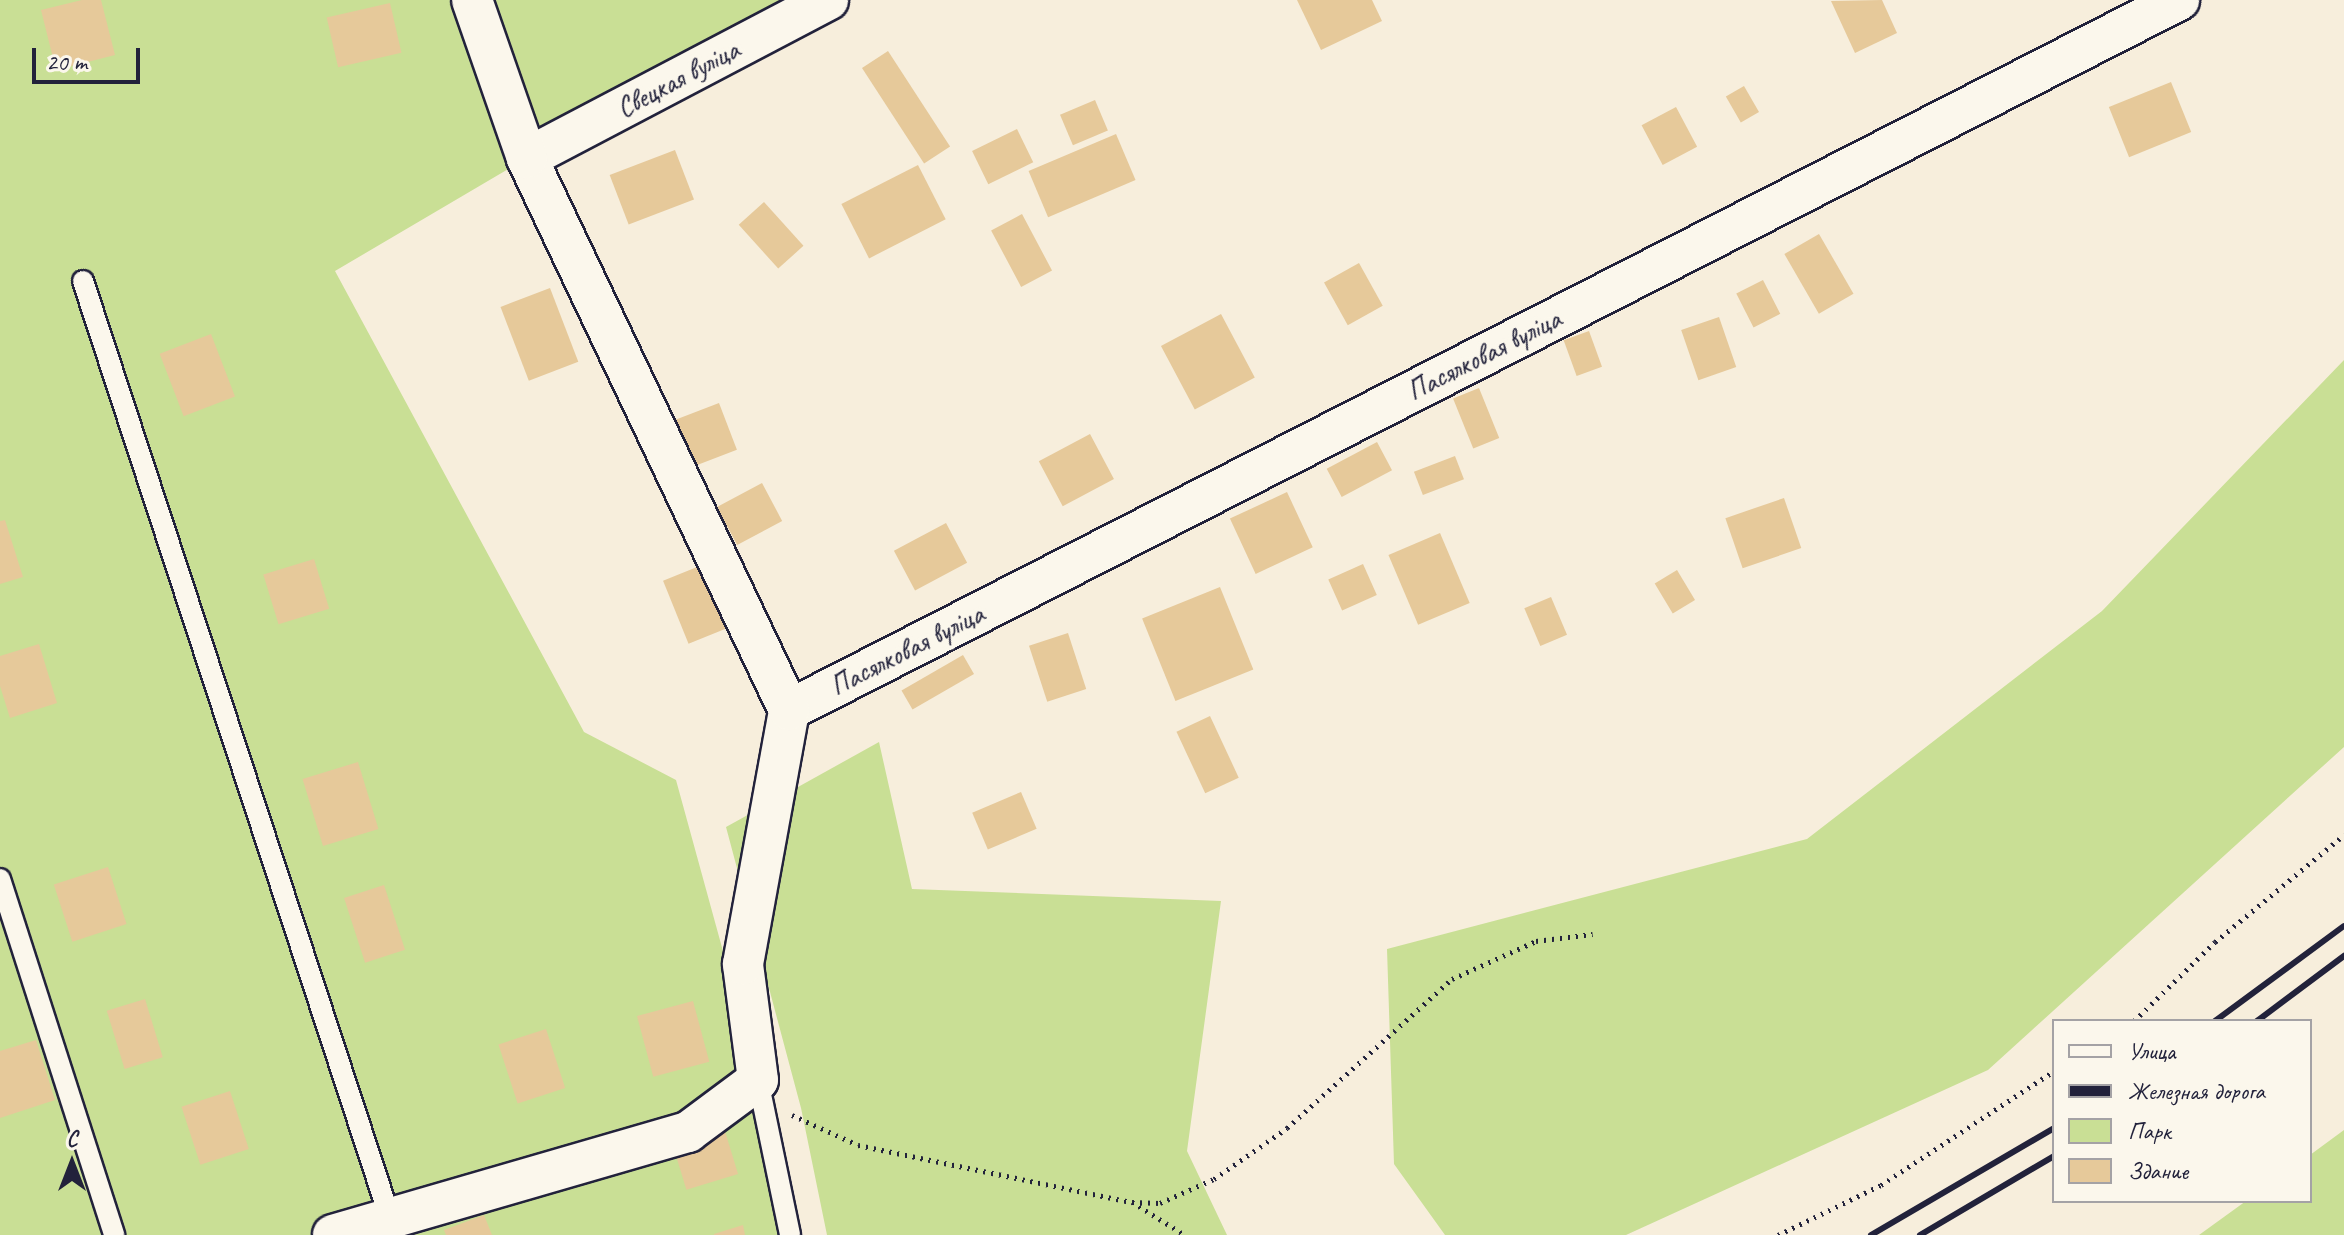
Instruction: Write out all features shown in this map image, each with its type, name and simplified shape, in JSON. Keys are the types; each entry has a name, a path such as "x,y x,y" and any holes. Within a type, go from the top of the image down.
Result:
{"street":[{"path":"333,1235 393,1226 688,1132 761,1091 743,964 789,710 527,158 472,0"},
{"name":"Свецкая вуліца","path":"527,158 785,11 828,0"},
{"name":"Пасялковая вуліца","path":"789,710 2179,0"}],"lane":[{"path":"83,281 393,1226"},
{"path":"0,879 114,1235"},
{"path":"761,1091 790,1235"}],"path":[{"path":"2136,1019 2215,942 2344,835"},
{"path":"761,1091 858,1145 1132,1202 1160,1203 1214,1179 1287,1128 1338,1077 1452,979 1536,941 1593,934"},
{"path":"1778,1235 1881,1185 2052,1072"},
{"path":"1132,1202 1185,1235"}],"green space":[{"path":"0,0 828,0 527,158 335,271 584,732 676,780 757,1075 791,1235 0,1235"},
{"path":"2344,360 2344,747 1988,1070 1626,1235 1445,1235 1394,1164 1387,949 1807,839 2102,611"},
{"path":"879,742 912,889 1221,901 1187,1151 1227,1235 827,1235 801,1108 726,827"},
{"path":"2344,1130 2344,1235 2199,1235 2243,1203 2312,1203 2312,1154"}],"building":[{"path":"82,0 101,0 115,55 56,70 41,10"},
{"path":"1297,0 1372,0 1382,21 1321,50"},
{"path":"1882,0 1897,33 1855,53 1831,1"},
{"path":"390,3 401,53 338,67 327,18"},
{"path":"888,51 950,147 924,163 862,68"},
{"path":"2171,82 2191,132 2129,157 2109,107"},
{"path":"1744,86 1759,112 1741,122 1726,96"},
{"path":"1095,100 1108,130 1073,145 1060,115"},
{"path":"1676,107 1697,147 1663,165 1642,125"},
{"path":"1017,129 1033,162 988,184 972,151"},
{"path":"1116,134 1136,180 1048,217 1029,171"},
{"path":"675,150 694,199 629,225 610,175"},
{"path":"918,165 946,219 869,258 841,204"},
{"path":"764,202 803,246 778,269 739,225"},
{"path":"1022,214 1052,271 1021,287 991,230"},
{"path":"1819,234 1854,294 1819,314 1784,254"},
{"path":"1359,263 1383,306 1348,325 1324,282"},
{"path":"1763,280 1780,314 1754,327 1736,294"},
{"path":"550,288 578,362 529,381 501,307"},
{"path":"1221,314 1255,378 1195,409 1161,346"},
{"path":"1719,317 1736,367 1698,380 1681,330"},
{"path":"1589,331 1602,367 1577,376 1564,340"},
{"path":"211,334 235,397 184,416 160,354"},
{"path":"1479,388 1499,438 1473,449 1453,398"},
{"path":"719,403 737,450 687,469 670,422"},
{"path":"1090,434 1114,479 1063,506 1039,461"},
{"path":"1377,442 1392,470 1342,497 1327,469"},
{"path":"1455,456 1464,479 1423,495 1414,472"},
{"path":"762,483 782,521 737,545 717,507"},
{"path":"1287,492 1313,547 1256,574 1230,519"},
{"path":"1784,498 1801,548 1743,568 1725,518"},
{"path":"5,520 23,577 0,584 0,521"},
{"path":"946,523 967,563 915,590 894,551"},
{"path":"1440,533 1470,603 1418,625 1388,555"},
{"path":"314,559 329,609 279,624 263,574"},
{"path":"1363,564 1377,595 1342,611 1328,579"},
{"path":"702,565 727,628 689,644 663,581"},
{"path":"1677,570 1695,600 1673,613 1655,583"},
{"path":"1220,587 1253,670 1175,701 1142,618"},
{"path":"1551,597 1567,635 1540,646 1524,608"},
{"path":"1068,633 1086,689 1047,702 1029,646"},
{"path":"39,644 57,703 10,718 0,686 0,656"},
{"path":"963,655 974,674 913,710 902,690"},
{"path":"1210,716 1239,778 1205,793 1176,732"},
{"path":"358,762 378,829 323,846 303,779"},
{"path":"1021,792 1037,829 988,850 972,813"},
{"path":"108,867 127,924 72,942 54,885"},
{"path":"384,885 405,950 365,963 344,898"},
{"path":"145,999 163,1057 125,1069 107,1011"},
{"path":"693,1001 709,1062 653,1077 637,1016"},
{"path":"546,1029 565,1088 518,1103 498,1044"},
{"path":"36,1040 55,1100 0,1118 0,1051"},
{"path":"230,1091 249,1149 200,1165 181,1107"},
{"path":"724,1128 738,1174 686,1190 672,1144"},
{"path":"484,1215 492,1235 446,1235 444,1230"},
{"path":"743,1225 745,1235 714,1235 714,1234"}],"railway":[{"path":"2218,1019 2344,926"},
{"path":"2260,1019 2344,956"},
{"path":"1871,1235 2052,1129"},
{"path":"1920,1235 2052,1157"}]}
